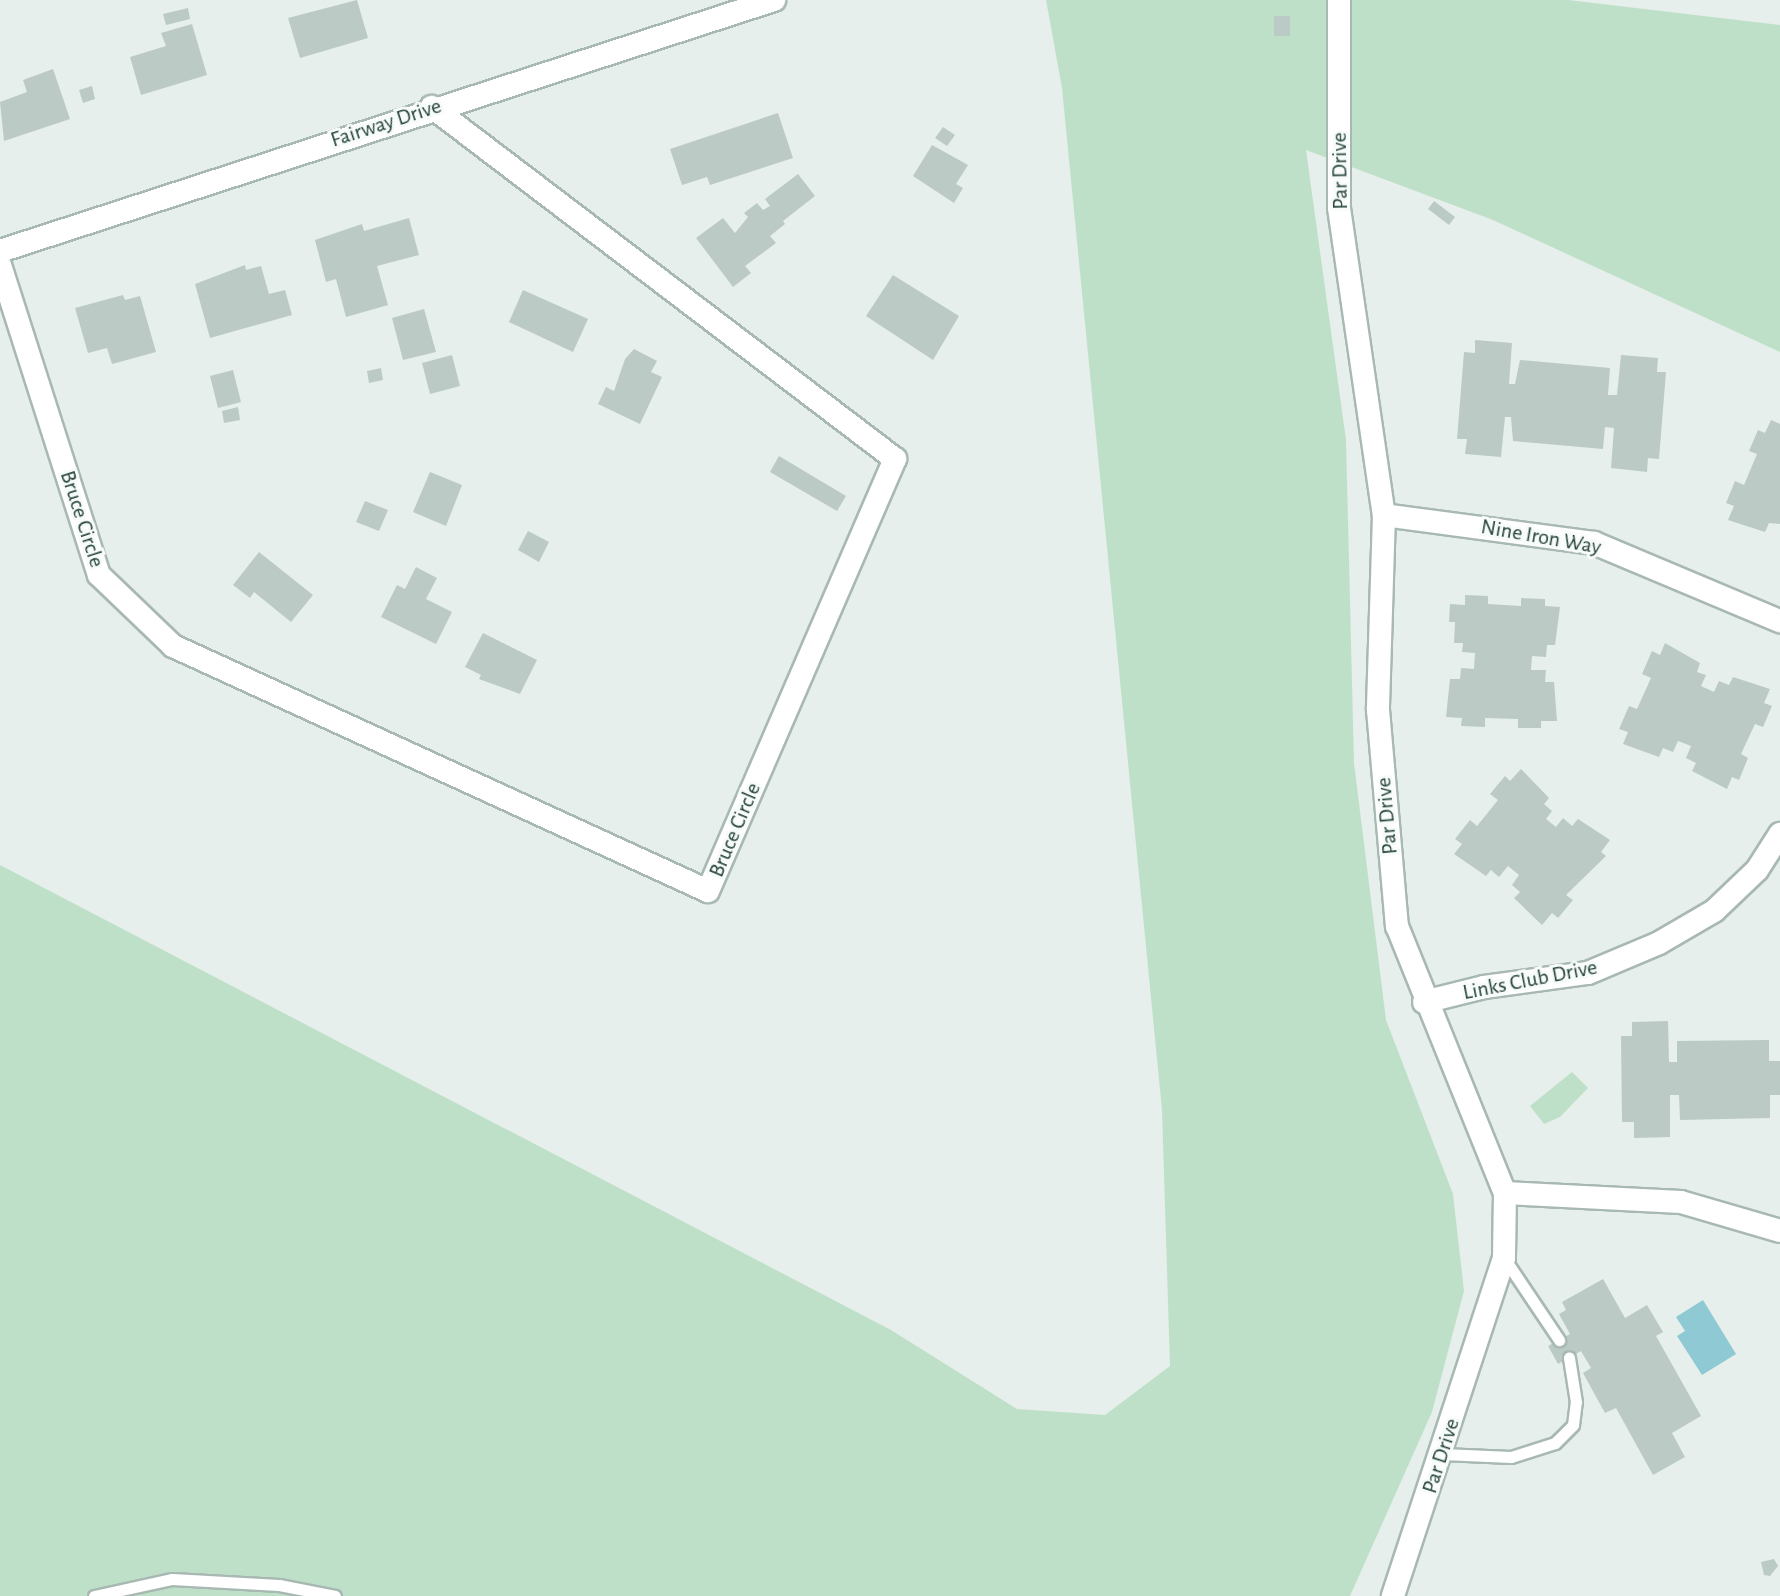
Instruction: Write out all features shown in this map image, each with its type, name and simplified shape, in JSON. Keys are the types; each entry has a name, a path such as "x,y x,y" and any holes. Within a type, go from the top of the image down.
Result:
{"street":[{"name":"Fairway Drive","path":"0,251 432,107 774,0"},
{"name":"Par Drive","path":"1339,0 1339,208 1384,515 1378,710 1397,926 1424,1002 1505,1193 1504,1258 1393,1596"},
{"name":"Bruce Circle","path":"0,265 99,575 173,646 708,891 895,459 432,107"},
{"name":"Nine Iron Way","path":"1384,515 1594,543 1780,621"},
{"name":"Links Club Drive","path":"1424,1002 1484,987 1588,973 1659,943 1714,911 1757,870 1780,834"},
{"path":"1505,1193 1681,1202 1780,1231"}],"lane":[{"path":"1504,1258 1559,1340"},
{"path":"1442,1454 1511,1457 1555,1443 1573,1425 1576,1402 1569,1358"},
{"path":"94,1596 172,1579 279,1585 335,1596"}],"green space":[{"path":"1046,0 1568,0 1780,25 1780,352 1493,220 1306,150 1346,440 1354,763 1386,1020 1453,1194 1464,1291 1432,1412 1350,1596 0,1596 0,865 891,1330 1017,1409 1105,1415 1170,1366 1162,1110 1062,88"},
{"path":"1572,1072 1588,1088 1560,1117 1544,1124 1530,1106"}],"water":[{"path":"1703,1300 1736,1354 1702,1375 1677,1336 1685,1331 1676,1317"}],"building":[{"path":"357,0 368,38 300,58 288,18"},
{"path":"188,8 190,19 166,25 163,14"},
{"path":"1274,16 1290,16 1290,36 1274,36"},
{"path":"192,24 207,75 141,95 130,57 166,46 161,33"},
{"path":"53,69 70,119 4,141 0,102 27,92 23,80"},
{"path":"92,86 95,99 83,103 79,90"},
{"path":"778,113 793,158 710,185 707,177 682,185 670,149"},
{"path":"943,127 955,135 947,146 935,138"},
{"path":"932,145 968,165 956,184 963,188 954,203 913,176"},
{"path":"798,174 815,196 783,221 785,224 770,236 776,243 745,266 751,273 733,287 696,238 723,218 735,233 748,217 744,213 757,203 763,210 770,206 765,199"},
{"path":"1434,201 1455,217 1449,225 1428,209"},
{"path":"409,218 419,255 377,266 388,305 346,317 336,279 326,282 315,240 362,224 364,231"},
{"path":"245,265 246,270 261,266 269,294 285,290 292,315 210,338 195,284"},
{"path":"893,275 959,316 933,360 866,316"},
{"path":"523,290 588,319 573,352 509,322"},
{"path":"123,295 125,300 140,296 156,352 112,364 107,348 88,353 75,308"},
{"path":"424,309 436,352 403,360 392,318"},
{"path":"1475,340 1512,343 1509,384 1515,384 1520,360 1610,368 1608,395 1617,395 1621,355 1658,358 1657,372 1666,372 1659,459 1648,458 1647,472 1611,468 1614,428 1605,427 1603,449 1513,441 1511,417 1505,417 1501,457 1465,454 1467,439 1457,439 1464,352 1475,353"},
{"path":"634,349 657,361 651,372 662,377 640,424 598,404 606,387 614,391 625,359"},
{"path":"452,355 460,386 430,394 422,363"},
{"path":"381,368 383,380 369,383 367,371"},
{"path":"233,370 241,402 218,408 210,376"},
{"path":"238,407 240,420 224,423 222,411"},
{"path":"1771,420 1780,424 1780,524 1769,523 1765,532 1728,520 1734,506 1726,503 1735,481 1744,485 1757,454 1749,451 1758,430 1765,433"},
{"path":"779,456 846,496 837,511 770,472"},
{"path":"430,472 462,485 446,526 413,512"},
{"path":"365,501 388,510 379,531 356,522"},
{"path":"528,531 549,542 539,562 518,550"},
{"path":"259,552 313,595 291,622 254,592 250,598 233,585"},
{"path":"416,567 437,578 426,599 452,612 436,644 381,617 397,585 405,589"},
{"path":"1465,595 1488,596 1488,604 1521,606 1521,598 1545,599 1545,606 1560,607 1555,645 1547,645 1546,657 1532,656 1531,670 1546,670 1545,682 1554,682 1557,721 1541,721 1541,728 1518,728 1518,719 1485,718 1485,727 1461,726 1462,718 1446,717 1450,679 1460,679 1461,668 1474,669 1475,653 1462,652 1463,643 1454,643 1455,622 1449,622 1450,604 1465,605"},
{"path":"483,633 537,660 520,694 479,679 481,675 465,667"},
{"path":"1665,643 1700,663 1697,672 1706,675 1701,686 1714,692 1719,681 1729,685 1733,677 1770,689 1764,703 1772,706 1763,727 1755,724 1741,754 1748,758 1739,780 1732,777 1727,789 1692,771 1696,763 1686,758 1691,746 1678,741 1673,752 1663,748 1659,757 1623,744 1628,732 1619,729 1629,706 1637,709 1651,678 1642,674 1652,651 1660,655"},
{"path":"1521,769 1549,798 1544,804 1552,811 1546,819 1556,827 1563,818 1572,826 1578,819 1610,840 1601,852 1606,856 1566,895 1573,900 1558,918 1552,913 1542,925 1514,898 1520,892 1512,885 1519,875 1508,866 1499,877 1491,870 1486,876 1454,854 1462,844 1455,839 1470,820 1477,826 1498,800 1490,794 1505,776 1510,781"},
{"path":"1668,1021 1669,1062 1677,1062 1677,1041 1769,1040 1769,1061 1780,1061 1780,1095 1770,1095 1770,1118 1680,1120 1679,1095 1670,1095 1670,1137 1634,1138 1634,1122 1622,1122 1621,1036 1632,1036 1632,1022"},
{"path":"1603,1279 1625,1318 1647,1305 1663,1332 1656,1336 1701,1416 1672,1433 1685,1457 1653,1475 1616,1408 1605,1413 1583,1373 1591,1368 1581,1351 1558,1364 1548,1346 1570,1334 1559,1314 1566,1310 1562,1302"},
{"path":"1774,1559 1778,1566 1770,1576 1764,1575 1761,1562"}]}
